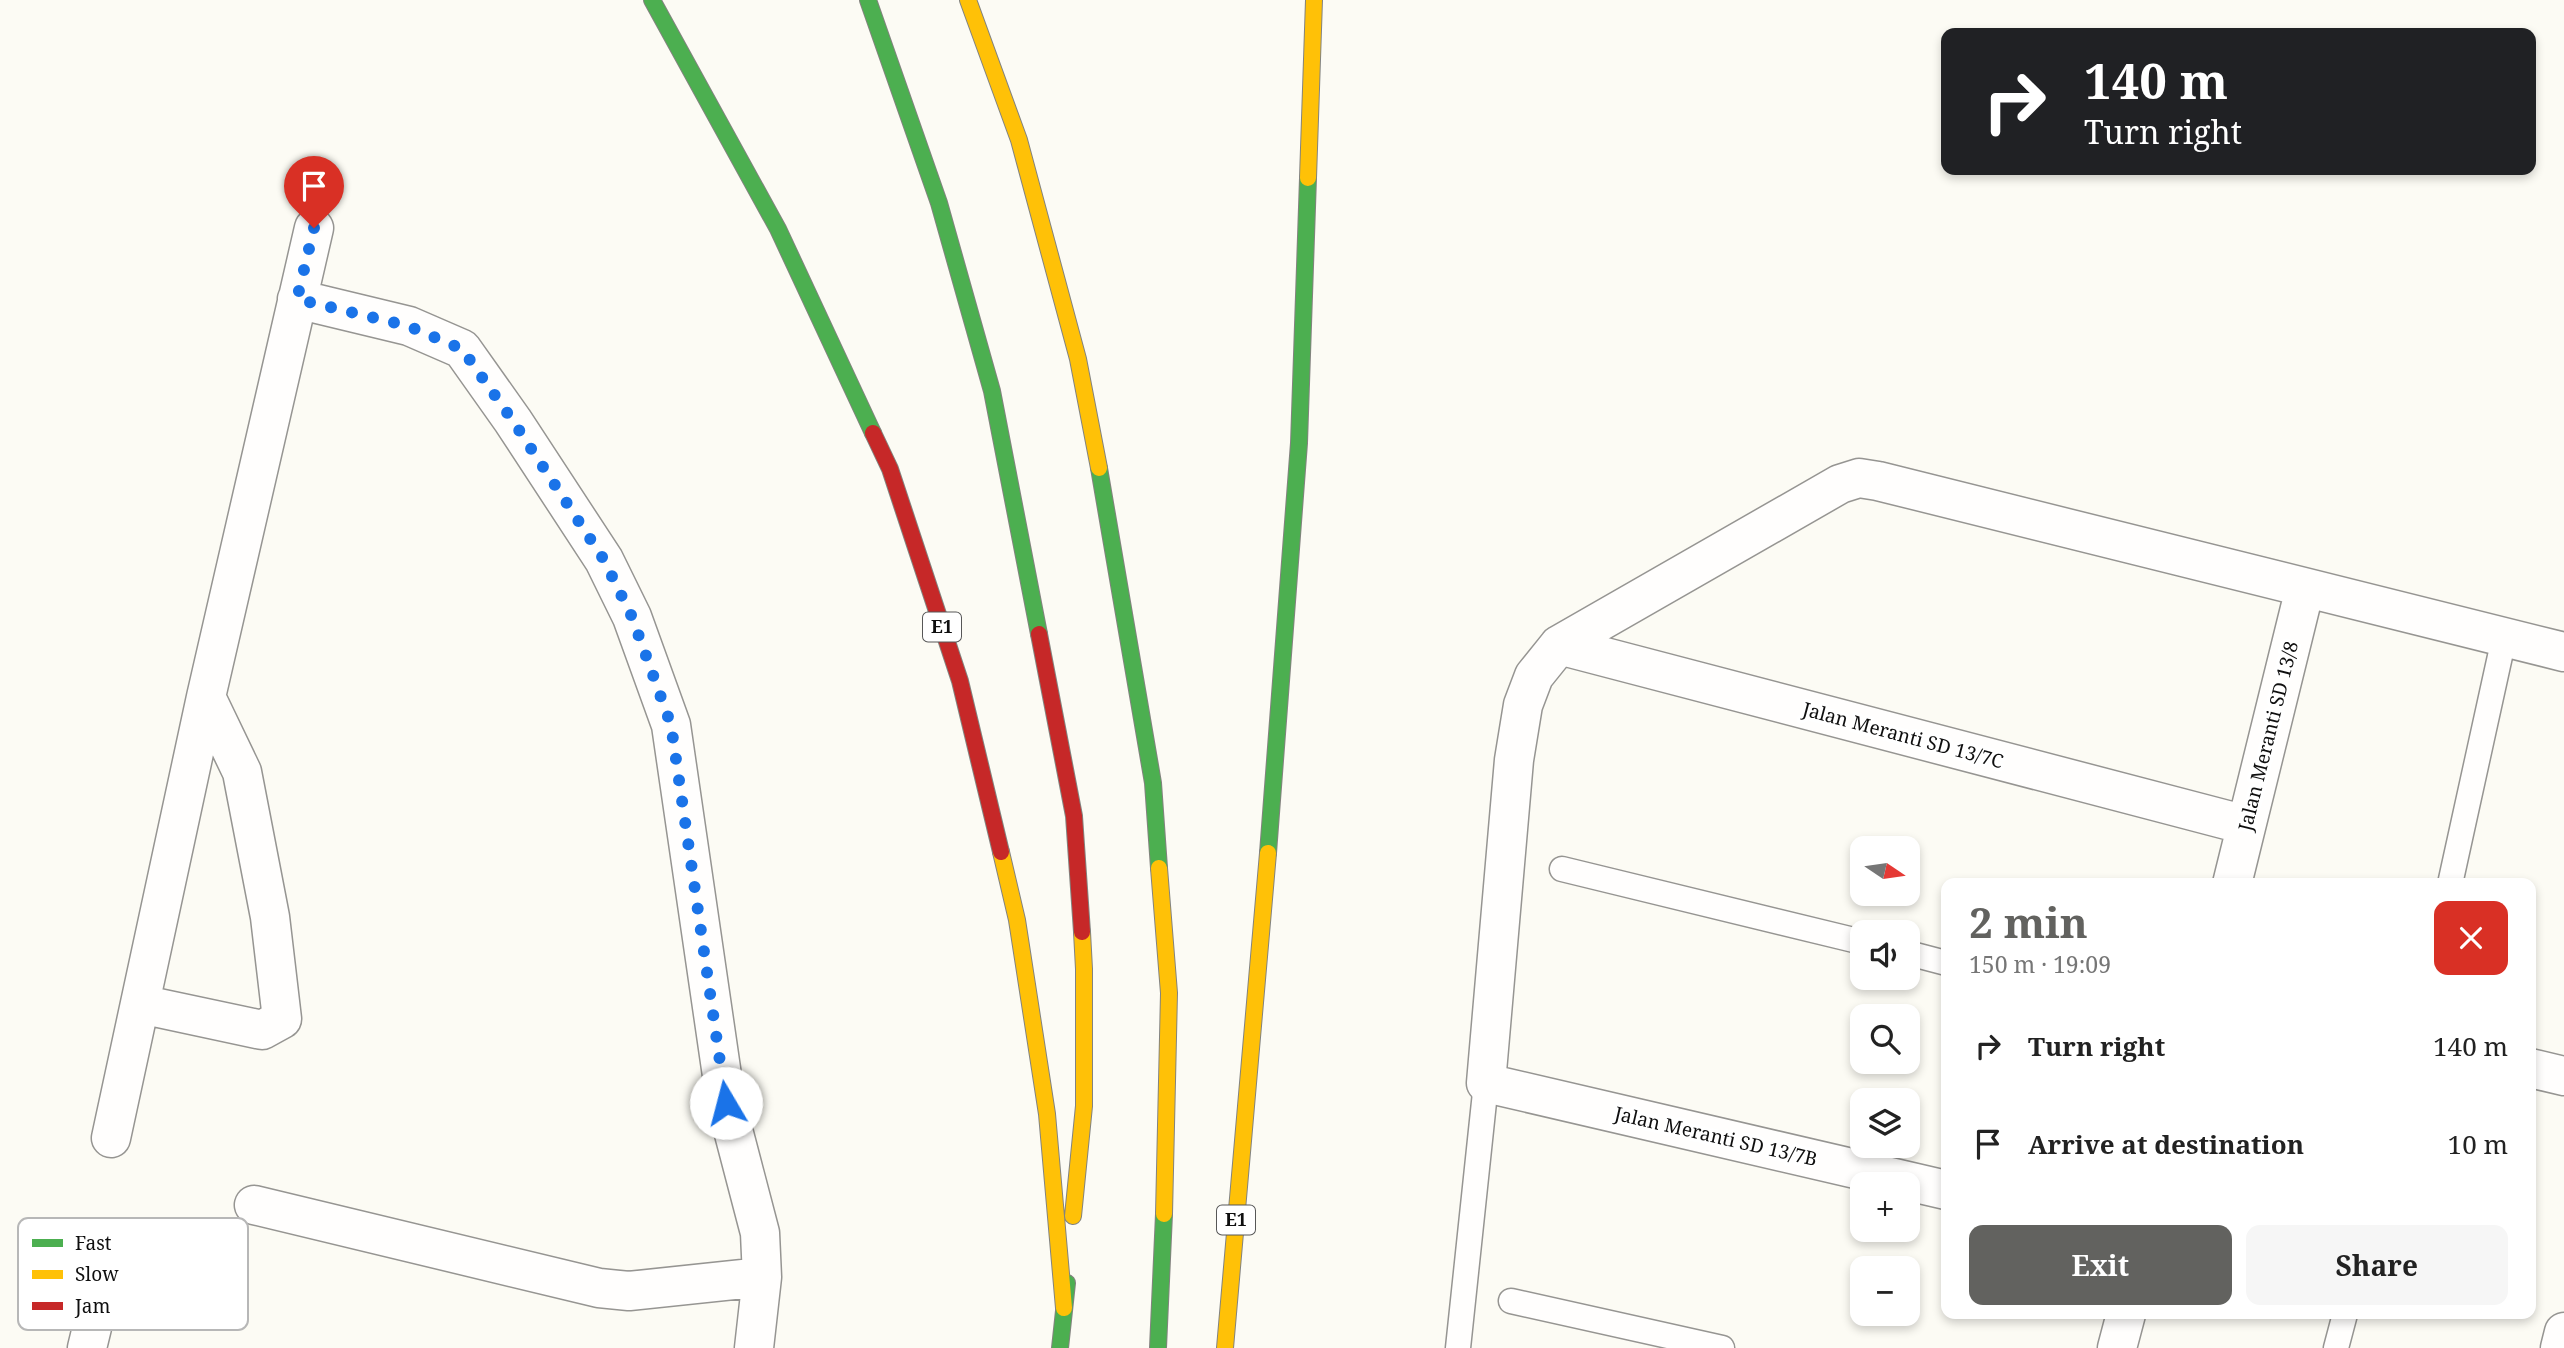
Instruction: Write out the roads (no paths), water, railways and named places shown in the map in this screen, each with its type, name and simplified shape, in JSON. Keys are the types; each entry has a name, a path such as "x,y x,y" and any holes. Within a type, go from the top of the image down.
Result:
{"highway":[{"name":"E1","path":"652,0 778,229 890,470 960,681 1017,920 1046,1114 1064,1308 1060,1348"},
{"path":"868,0 939,203 992,391 1074,816 1084,969 1084,1106 1064,1308"},
{"path":"968,0 1019,140 1078,359 1116,559 1153,783 1169,993 1164,1236 1158,1348"},
{"name":"E1","path":"1225,1348 1276,761 1299,443 1314,0"}],"street":[{"path":"111,1138 206,697 314,228"},
{"path":"297,299 408,326 462,349 513,421 604,560 632,617 671,725 726,1103 760,1233 762,1277 754,1348"},
{"path":"1486,1083 1514,760 1523,705 1534,676 1559,645 1840,484 1859,478 1878,481 2564,652"},
{"name":"Jalan Meranti SD 13/8","path":"2233,878 2305,588"},
{"name":"Jalan Meranti SD 13/7C","path":"1559,645 2246,825"},
{"path":"140,1004 262,1031 282,1019 271,917 242,772 206,697"},
{"path":"2536,1069 2564,1076"},
{"name":"Jalan Meranti SD 13/7B","path":"1486,1083 1941,1188"},
{"path":"254,1205 599,1288 629,1291 762,1277"},
{"path":"2118,1348 2125,1319"},
{"path":"87,1348 91,1330"},
{"path":"2560,1348 2564,1332"}],"lane":[{"path":"2451,878 2504,638"},
{"path":"1562,869 1850,939"},
{"path":"1920,956 1941,961"},
{"path":"1458,1348 1486,1083"},
{"path":"1511,1301 1722,1348"},
{"path":"2336,1348 2344,1319"}]}
